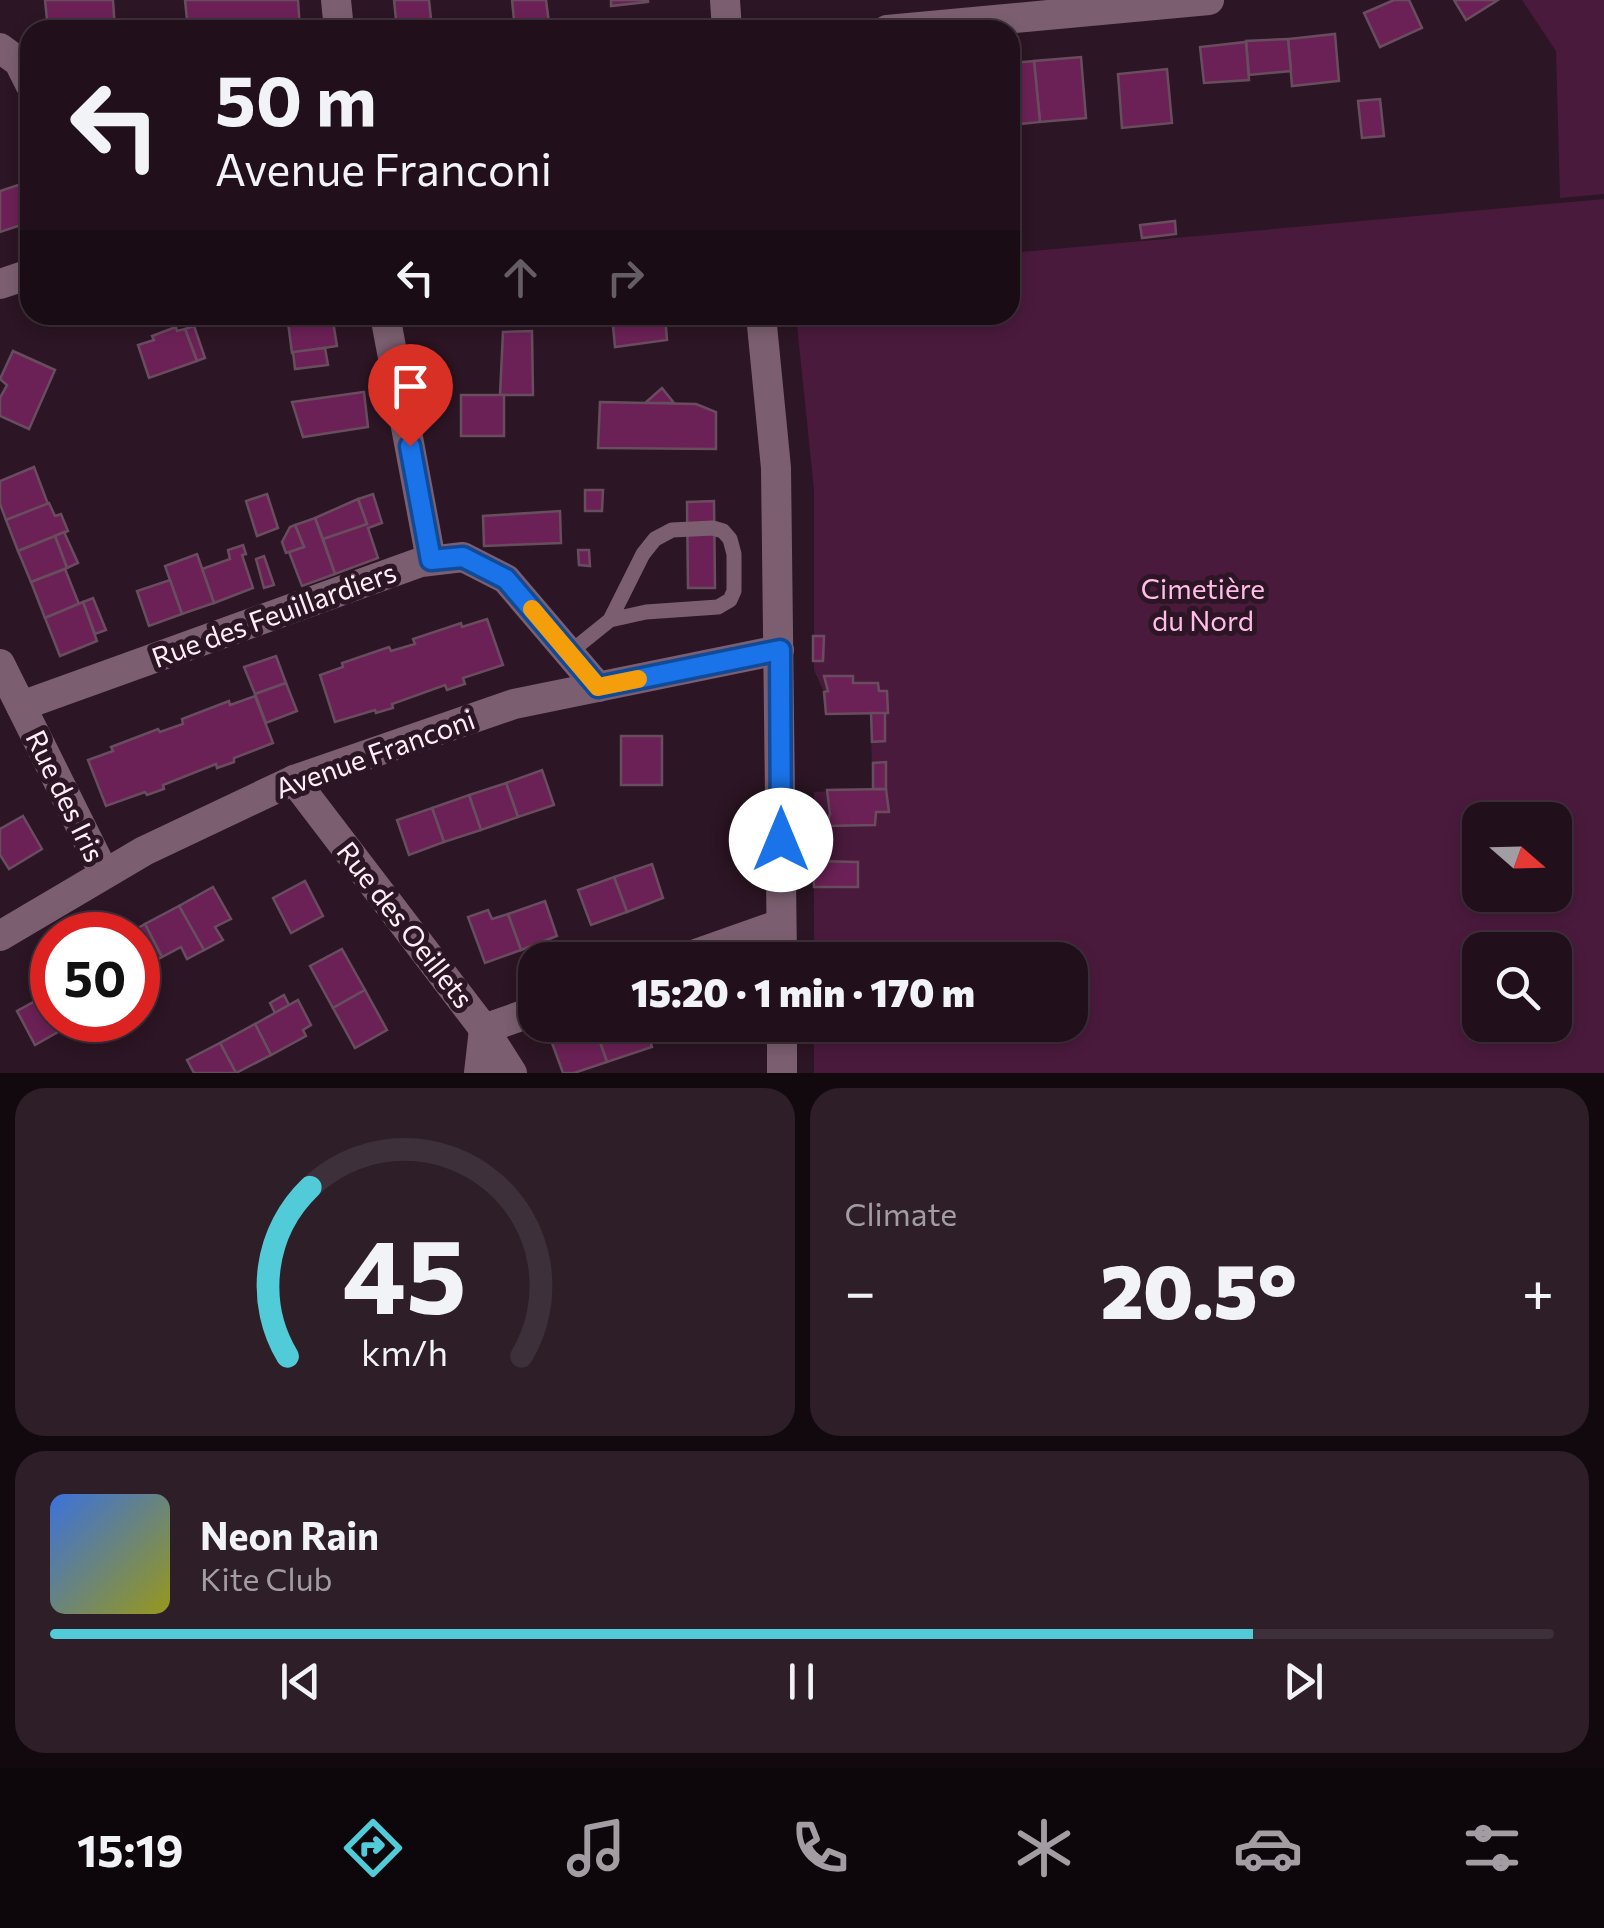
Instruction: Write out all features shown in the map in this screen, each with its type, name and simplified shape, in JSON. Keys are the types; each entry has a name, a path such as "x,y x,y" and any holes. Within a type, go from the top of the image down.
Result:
{"street":[{"path":"995,20 1210,0"},
{"path":"0,48 20,64"},
{"path":"388,325 431,560"},
{"path":"762,325 776,468 782,942"},
{"name":"Rue des Feuillardiers","path":"20,706 431,560 463,557 506,579 598,687"},
{"name":"Avenue Franconi","path":"0,936 104,874 294,780 514,704 780,650"},
{"name":"Rue des Iris","path":"0,664 104,874"},
{"name":"Rue des Oeillets","path":"294,780 484,1029 512,1073"},
{"path":"730,942 781,924"},
{"path":"479,1073 484,1029 518,1017"},
{"path":"782,1042 782,1073"}],"lane":[{"path":"569,653 610,620 636,566 655,539 672,530 713,528 730,539 734,554 734,592 730,600 718,606 646,612 610,620"}],"green space":[{"path":"1522,0 1604,0 1604,194 1560,198 1556,51"},
{"name":"Cimetière du Nord","path":"1604,199 1604,1073 814,1073 814,1042 1088,1042 1088,942 814,942 814,792 872,789 871,714 826,714 824,692 814,670 814,490 797,325 1020,325 1020,252"}],"building":[{"path":"45,0 113,0 114,20 47,20"},
{"path":"185,0 298,0 299,20 187,20"},
{"path":"394,0 429,0 431,20 396,20"},
{"path":"512,0 546,0 549,20 514,20"},
{"path":"611,0 648,0 648,2 611,6"},
{"path":"1394,0 1409,0 1422,28 1380,47 1364,13"},
{"path":"1454,0 1498,0 1466,20"},
{"path":"1335,34 1339,81 1292,86 1288,39"},
{"path":"1288,39 1291,71 1249,75 1246,41"},
{"path":"1246,42 1249,80 1204,83 1200,47"},
{"path":"1081,57 1086,118 1040,122 1034,61"},
{"path":"1034,61 1040,122 1020,124 1020,62"},
{"path":"1167,69 1172,123 1122,128 1118,74"},
{"path":"1380,99 1384,136 1362,138 1358,101"},
{"path":"20,184 20,225 0,232 0,191"},
{"path":"1175,221 1176,234 1142,238 1140,225"},
{"path":"288,325 334,325 337,346 292,353"},
{"path":"613,325 666,325 667,340 615,347"},
{"path":"194,326 205,358 197,361 185,329"},
{"path":"176,327 177,331 185,329 197,361 149,378 138,345"},
{"path":"532,331 533,395 500,395 503,332"},
{"path":"325,348 328,365 295,369 293,352"},
{"path":"13,351 55,370 29,429 0,416 0,398 7,385 0,379"},
{"path":"662,388 674,403 645,403"},
{"path":"364,392 368,427 303,437 292,402"},
{"path":"461,395 504,395 504,436 461,436"},
{"path":"600,402 696,404 716,412 716,449 598,448"},
{"path":"34,467 48,504 6,520 0,504 0,481"},
{"path":"585,490 603,490 602,511 585,511"},
{"path":"267,494 278,528 257,536 246,501"},
{"path":"373,494 382,523 368,528 378,558 335,574 323,539 367,524 358,499"},
{"path":"358,499 367,524 323,539 315,518"},
{"path":"714,501 715,588 688,588 687,502"},
{"path":"49,503 55,516 61,514 68,531 18,551 6,520"},
{"path":"560,511 561,543 484,546 483,516"},
{"path":"315,518 335,574 302,586 289,552 304,547 295,525"},
{"path":"295,525 304,547 286,553 282,542"},
{"path":"64,532 78,563 67,568 55,536"},
{"path":"55,536 67,568 31,582 18,551"},
{"path":"243,545 246,554 242,555 253,588 214,603 202,569 230,559 228,550"},
{"path":"578,550 589,550 590,566 579,565"},
{"path":"197,554 214,603 182,614 165,566"},
{"path":"264,556 274,585 264,588 256,559"},
{"path":"65,569 79,604 45,618 31,582"},
{"path":"170,580 182,614 149,626 137,591"},
{"path":"93,598 106,630 95,634 83,602"},
{"path":"83,602 97,641 60,656 45,618"},
{"path":"487,619 503,665 463,678 465,684 447,690 445,685 392,704 393,708 335,722 320,675 389,647 391,651 461,623 462,627"},
{"path":"813,636 824,636 823,661 813,661"},
{"path":"276,656 286,683 255,694 244,667"},
{"path":"824,676 853,676 853,683 878,683 879,691 887,691 888,713 826,714 824,692 828,691"},
{"path":"286,683 297,711 266,723 255,694"},
{"path":"255,696 273,743 234,758 234,762 217,768 216,764 163,785 164,789 106,806 88,760 158,729 160,732 183,724 182,719 229,701 230,705"},
{"path":"871,713 885,713 885,741 872,742"},
{"path":"621,736 662,736 662,785 621,785"},
{"path":"886,762 886,789 873,789 873,763"},
{"path":"542,770 554,805 518,817 506,783"},
{"path":"506,783 518,817 481,830 469,795"},
{"path":"886,789 889,812 876,812 875,825 826,826 830,814 827,790"},
{"path":"469,795 481,830 444,842 432,808"},
{"path":"432,808 444,842 409,855 397,820"},
{"path":"23,816 42,849 9,869 0,855 0,829"},
{"path":"813,861 858,862 858,887 814,887"},
{"path":"652,864 663,898 627,912 614,877"},
{"path":"614,877 627,912 591,925 578,890"},
{"path":"305,881 323,916 291,933 273,898"},
{"path":"213,887 231,919 215,927 223,940 204,950 179,906"},
{"path":"545,901 557,936 542,942 518,942 508,914"},
{"path":"179,906 204,950 187,959 181,947 162,957 160,916"},
{"path":"488,910 492,919 508,914 518,951 485,963 468,917"},
{"path":"342,949 365,990 333,1008 310,966"},
{"path":"365,990 387,1030 355,1048 333,1008"},
{"path":"284,995 289,1005 275,1013 270,1003"},
{"path":"298,1000 311,1025 303,1030 306,1036 271,1055 255,1024"},
{"path":"30,1004 30,1036 17,1011"},
{"path":"255,1024 271,1055 236,1073 220,1043"},
{"path":"600,1042 650,1042 652,1047 607,1062"},
{"path":"600,1042 607,1062 563,1073 552,1043"},
{"path":"220,1043 236,1073 194,1073 187,1060"}],"slow traffic":[{"path":"532,609 598,687 638,679"}],"route":[{"path":"410,446 431,560 463,557 506,579 598,687 780,650 781,840"}]}
